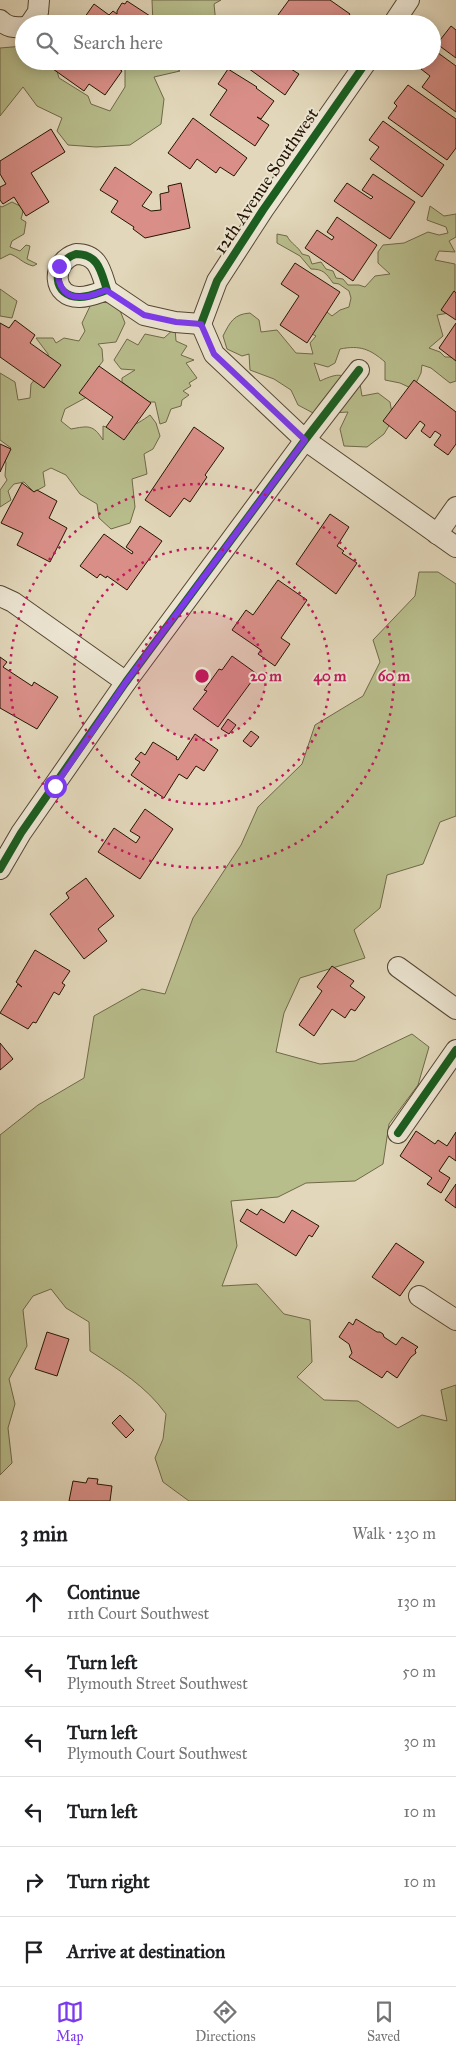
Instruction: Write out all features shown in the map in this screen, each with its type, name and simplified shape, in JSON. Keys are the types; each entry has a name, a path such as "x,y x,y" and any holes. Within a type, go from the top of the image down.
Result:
{"street":[{"path":"36,15 39,0"},
{"path":"399,15 410,0"},
{"path":"0,20 8,26 15,28"},
{"name":"12th Avenue Southwest","path":"201,324 217,281 263,210 361,70"},
{"path":"106,290 144,315 176,322 201,324 214,354 305,440 456,547"},
{"path":"0,869 21,833 126,682 359,370"},
{"path":"437,534 456,507"},
{"path":"0,596 13,602 126,682"},
{"path":"398,967 456,1009"},
{"path":"398,1133 456,1050"},
{"path":"419,1296 456,1320"}],"green space":[{"path":"152,0 221,0 214,4 215,15 153,15"},
{"path":"15,47 15,70 57,70 59,78 88,96 91,104 110,111 125,87 125,70 180,71 154,77 164,99 161,124 130,145 96,147 68,145 57,131 62,118 37,106 23,87 0,116 0,48"},
{"path":"12,202 24,208 21,219 26,222 24,234 12,241 10,247 20,251 26,245 30,246 27,259 37,264 33,266 10,254 0,259 0,206 2,207"},
{"path":"430,206 444,216 456,214 456,237 449,241 455,252 439,251 435,260 455,264 455,312 437,315 443,336 429,348 440,352 445,357 456,357 456,381 450,383 431,368 422,365 421,373 413,389 400,383 385,380 385,362 369,351 359,348 340,349 335,363 328,367 314,363 320,381 336,375 344,376 360,384 362,396 378,393 390,402 393,419 384,434 367,447 344,446 340,429 348,412 315,414 298,405 291,390 274,379 250,370 249,354 242,356 227,349 223,336 236,317 250,313 259,320 261,332 277,330 296,353 313,354 310,343 316,336 310,333 323,309 332,316 340,310 349,307 351,298 349,291 339,284 333,283 321,271 311,269 300,256 277,243 277,234 287,236 302,254 309,256 312,264 321,262 326,269 333,271 336,278 343,279 348,285 365,287 375,276 390,274 378,263 378,252 383,245 404,243 428,232 439,235 448,233 446,227 427,220"},
{"path":"0,289 17,301 12,318 0,316"},
{"path":"92,302 117,303 125,323 116,342 98,344 102,349 103,361 93,374 98,391 65,409 61,421 71,429 90,427 103,440 103,426 116,429 128,427 150,415 156,423 160,436 153,449 144,454 147,474 132,479 135,507 130,523 111,529 99,518 97,504 80,494 66,475 51,468 43,472 45,486 34,492 24,482 14,484 8,491 11,500 0,507 0,490 7,480 5,476 6,463 1,451 11,448 0,440 0,373 15,382 18,400 30,398 31,384 49,363 48,354 36,338 53,338 56,343 64,338 79,341 85,331 82,323"},
{"path":"175,328 176,341 187,346 181,355 194,360 186,363 197,378 189,383 191,386 183,391 189,395 182,400 181,406 171,409 166,422 160,424 155,402 149,402 122,382 122,378 135,370 121,369 114,360 127,339 138,345 145,334 164,338"},
{"path":"419,572 438,572 456,584 456,816 440,822 423,864 387,875 380,908 354,930 365,958 300,978 284,1013 276,1052 320,1064 355,1061 412,1034 429,1047 418,1085 389,1124 383,1164 355,1181 306,1183 278,1197 231,1201 237,1246 222,1286 257,1284 284,1314 310,1320 312,1362 297,1377 324,1400 358,1401 398,1428 422,1415 447,1421 441,1390 456,1385 456,1501 189,1501 163,1482 155,1458 163,1439 166,1414 141,1387 90,1351 89,1322 66,1308 51,1289 33,1296 23,1310 27,1346 9,1379 15,1404 8,1428 12,1463 0,1475 0,1135 38,1105 84,1078 94,1016 142,989 165,994 193,918 241,845 258,807 302,764 315,725 363,696 380,662 373,640 415,596"}],"building":[{"path":"289,0 330,0 350,14 349,15 278,15"},
{"path":"127,1 148,15 109,15 113,11 117,14 122,3 125,4"},
{"path":"94,4 109,15 86,15"},
{"path":"451,26 456,30 456,58 441,47 441,39"},
{"path":"441,55 456,66 456,112 422,87 430,76 422,70 441,70"},
{"path":"54,70 122,71 105,95 89,84 84,91"},
{"path":"227,70 230,70 257,87 274,101 261,119 257,117 269,125 255,146 210,115 227,90 218,84"},
{"path":"251,70 293,70 299,74 285,95"},
{"path":"408,85 456,119 456,148 447,160 388,118 397,106 394,103"},
{"path":"193,118 247,158 234,176 220,167 216,173 197,159 190,169 168,153"},
{"path":"383,121 444,165 422,197 370,159 379,147 369,140"},
{"path":"51,129 65,152 31,173 49,202 26,216 14,197 3,204 0,200 0,187 6,184 0,174 0,161"},
{"path":"115,167 152,192 142,206 151,211 161,210 160,194 169,192 168,186 181,183 190,228 145,238 133,229 134,227 111,212 118,201 100,190"},
{"path":"373,174 415,202 390,239 334,201 347,183 371,199 373,197 362,190"},
{"path":"337,217 377,245 353,281 305,248 317,230 332,240 334,237 327,232"},
{"path":"295,263 340,292 307,343 280,325 299,296 281,284"},
{"path":"454,291 456,293 456,320 441,310"},
{"path":"15,320 35,335 30,343 61,365 44,388 0,357 0,323 9,328"},
{"path":"456,323 456,361 439,348"},
{"path":"99,366 151,403 124,440 106,427 113,417 79,393"},
{"path":"414,380 456,412 456,444 448,455 434,445 441,435 435,431 430,438 421,431 425,425 420,421 406,439 383,421"},
{"path":"194,427 224,448 205,475 207,477 190,502 184,498 170,517 145,500"},
{"path":"0,444 11,449 0,472"},
{"path":"22,483 34,492 37,490 57,501 49,518 67,528 50,562 17,545 23,533 1,523"},
{"path":"330,514 349,527 337,546 344,551 342,553 357,563 336,594 296,564"},
{"path":"140,526 162,541 127,590 107,576 106,578 100,574 97,578 80,566 104,534 132,554 133,552 126,547"},
{"path":"278,580 307,600 281,638 290,644 275,666 258,654 261,650 232,630 246,610 253,615"},
{"path":"232,656 257,674 218,727 193,709 207,691 204,690 219,669 222,670"},
{"path":"0,657 7,662 3,667 32,686 34,682 58,697 37,729 0,708"},
{"path":"228,719 236,725 229,734 221,729"},
{"path":"251,731 259,737 251,747 243,741"},
{"path":"195,734 218,750 204,771 196,766 187,779 179,774 164,798 131,775 140,762 135,759 141,752 145,755 153,742 177,757 176,759 178,760"},
{"path":"145,809 173,829 140,879 98,852 114,828 136,843 140,837 130,831"},
{"path":"86,878 114,916 98,929 107,941 84,959 50,914 69,898 66,893"},
{"path":"35,950 70,971 62,983 65,985 59,995 54,992 36,1023 33,1022 28,1029 0,1013 18,984 22,987 16,982"},
{"path":"332,966 354,981 350,986 365,997 355,1011 351,1009 345,1018 332,1009 314,1036 299,1025 322,991 317,987"},
{"path":"0,1043 13,1059 0,1070"},
{"path":"416,1131 435,1144 438,1140 447,1146 456,1132 456,1161 449,1156 439,1171 450,1178 441,1193 427,1184 432,1178 400,1156"},
{"path":"456,1184 456,1208 445,1200"},
{"path":"247,1209 257,1215 261,1209 284,1223 292,1210 319,1226 312,1237 309,1235 296,1256 240,1221"},
{"path":"396,1243 424,1262 400,1296 372,1277"},
{"path":"356,1319 380,1332 396,1345 402,1337 418,1347 415,1350 416,1353 411,1357 397,1378 387,1371 382,1378 349,1357 352,1353 349,1344 339,1337 349,1322 353,1325"},
{"path":"47,1332 69,1339 57,1376 35,1369"},
{"path":"120,1415 134,1430 126,1438 112,1423"},
{"path":"88,1478 98,1479 97,1484 112,1486 110,1501 69,1501 73,1481 86,1483"}],"cycle path":[{"path":"201,324 217,281 263,210 361,70"},
{"path":"76,254 90,257 98,265 107,290 90,296 80,297 71,296 64,292 60,286 58,271 68,258 76,254"},
{"path":"0,869 21,833 126,682 359,370"},
{"path":"398,1133 456,1050"}],"route":[{"path":"55,786 126,682 305,440 214,354 201,324 176,322 144,315 106,290 79,298 72,296 61,287 58,280 59,266"}]}
